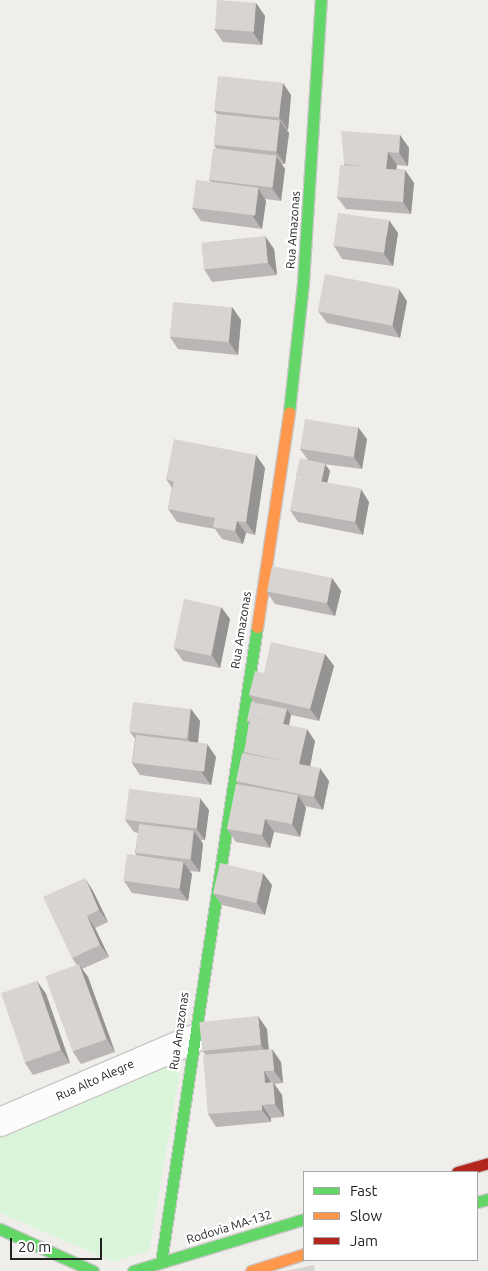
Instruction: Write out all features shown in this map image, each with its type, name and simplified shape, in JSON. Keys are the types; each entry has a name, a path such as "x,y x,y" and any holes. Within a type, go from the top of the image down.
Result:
{"street":[{"name":"Rua Amazonas","path":"161,1262 191,1040 286,438 303,283 321,0"},
{"name":"Rua Alto Alegre","path":"0,1122 191,1040"},
{"path":"461,1171 488,1163"},
{"name":"Rodovia MA-132","path":"132,1271 303,1219"},
{"path":"0,1229 93,1271"},
{"path":"250,1271 303,1254"}],"green space":[{"path":"183,1053 149,1251 114,1262 0,1213 0,1137"}],"building":[{"path":"217,0 256,3 254,32 215,29"},
{"path":"218,76 283,83 279,118 214,111"},
{"path":"217,114 280,121 276,151 214,145"},
{"path":"341,131 400,135 399,153 388,152 386,169 405,170 403,202 337,197 340,165 364,166 344,164"},
{"path":"213,148 277,156 273,188 209,180"},
{"path":"196,180 259,188 255,215 193,208"},
{"path":"338,213 389,220 384,253 333,246"},
{"path":"265,236 268,263 204,270 201,243"},
{"path":"325,274 400,289 392,326 318,311"},
{"path":"173,302 232,307 229,342 170,337"},
{"path":"305,419 358,427 354,457 300,449"},
{"path":"174,439 256,455 246,522 237,521 235,531 213,527 215,518 168,509 174,482 166,479"},
{"path":"300,458 325,464 321,482 296,477"},
{"path":"296,477 361,488 355,522 290,510"},
{"path":"272,566 332,578 327,603 267,592"},
{"path":"184,599 221,607 211,656 174,648"},
{"path":"271,642 325,654 310,709 249,695 255,671 264,673"},
{"path":"133,702 191,709 187,739 129,732"},
{"path":"251,702 287,709 283,724 251,717 250,721 247,721"},
{"path":"251,717 307,729 299,764 320,768 314,797 236,781 242,753 285,761 244,752"},
{"path":"136,735 207,744 204,772 133,763"},
{"path":"236,784 298,795 292,824 265,819 262,835 227,829"},
{"path":"129,789 200,798 197,829 125,820"},
{"path":"139,824 194,831 190,859 135,853"},
{"path":"127,854 183,862 180,889 123,881"},
{"path":"220,863 263,873 256,903 213,893"},
{"path":"85,878 99,910 87,916 100,945 72,958 43,897"},
{"path":"79,964 106,1039 73,1051 45,976"},
{"path":"37,981 61,1050 25,1062 1,993"},
{"path":"258,1016 261,1045 202,1051 199,1022"},
{"path":"272,1049 274,1071 264,1071 265,1083 273,1082 275,1104 262,1105 262,1110 208,1114 203,1055"},
{"path":"314,1265 315,1271 285,1271"}],"traffic: fast":[{"path":"289,412 303,283 321,0"},
{"path":"161,1262 257,627"},
{"path":"478,1202 488,1199"},
{"path":"133,1271 303,1219"},
{"path":"0,1229 93,1271"}],"traffic: slow":[{"path":"257,627 289,412"},
{"path":"251,1271 303,1254"}],"traffic: jam":[{"path":"460,1171 488,1163"}]}
